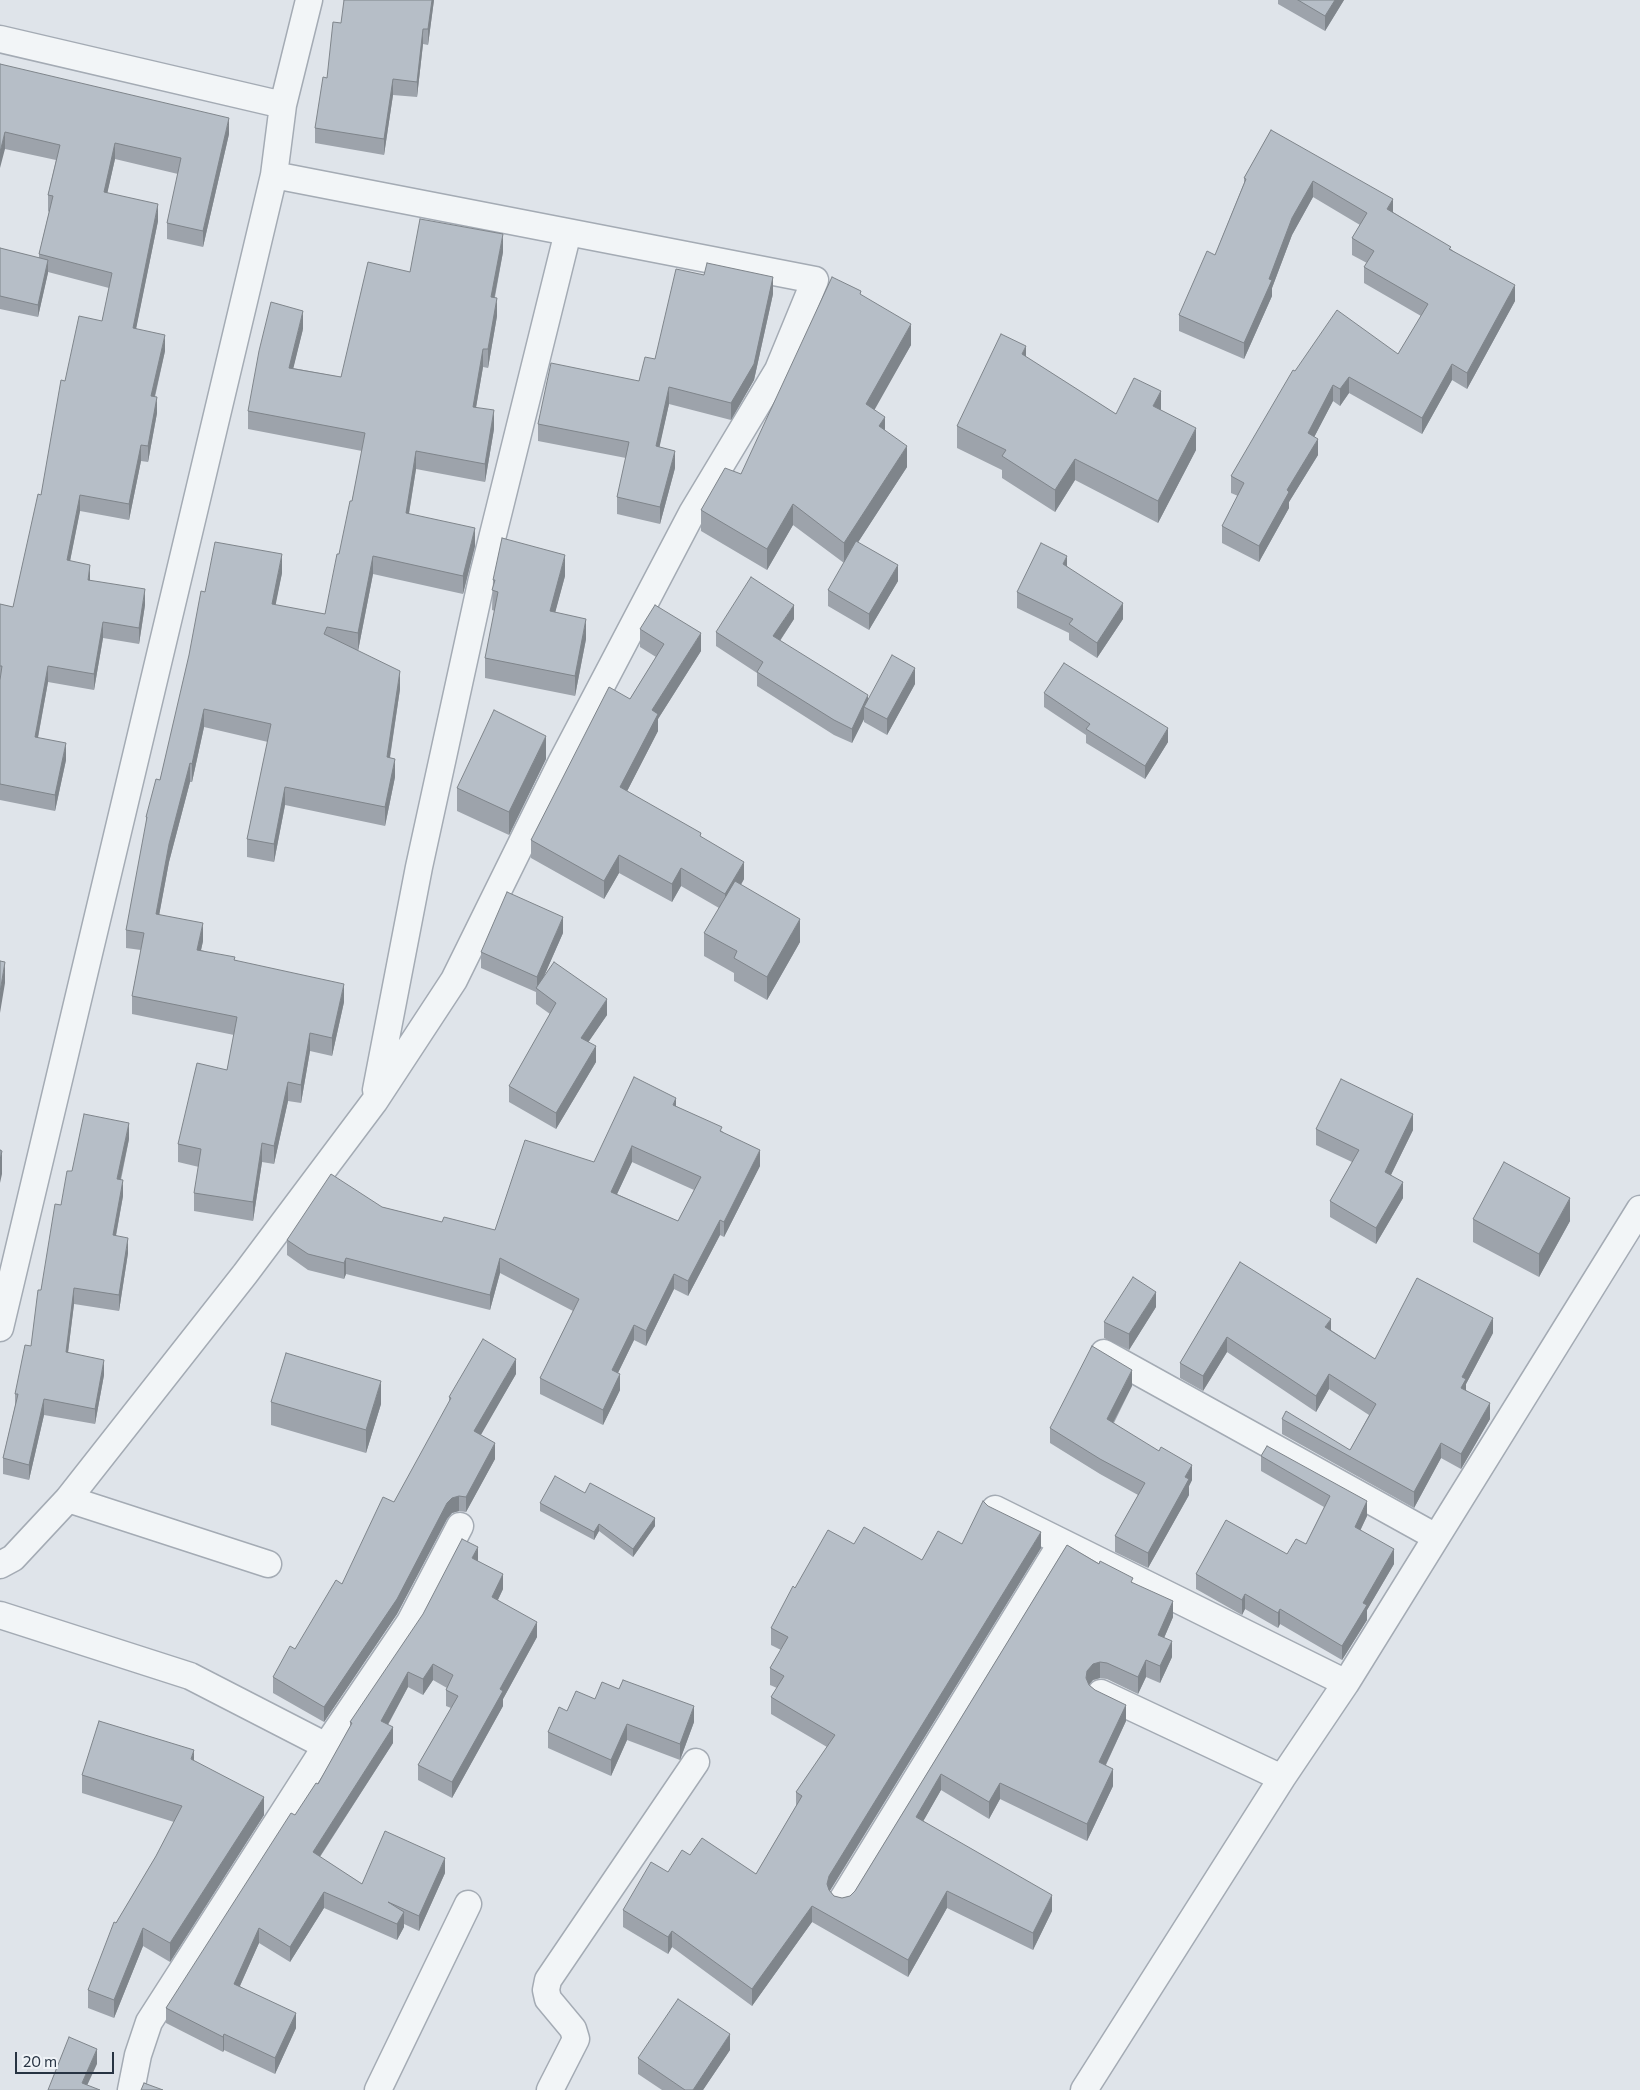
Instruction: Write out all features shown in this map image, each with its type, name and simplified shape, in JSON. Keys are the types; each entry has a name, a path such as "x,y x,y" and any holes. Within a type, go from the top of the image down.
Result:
{"street":[{"path":"0,1328 274,175 283,105 309,0"},
{"path":"0,39 283,105"},
{"path":"0,1565 13,1558 68,1499 245,1274 374,1102 454,980 562,760 688,522 778,370 815,280 274,175"},
{"path":"374,1102 418,867 479,592 568,232"},
{"path":"1084,2090 1282,1778 1346,1683 1640,1209"},
{"path":"1104,1353 1436,1537"},
{"path":"68,1499 268,1564"},
{"path":"995,1509 1346,1683"},
{"path":"131,2090 138,2055 149,2022 326,1746 410,1622 460,1526"},
{"path":"842,1900 1062,1542"},
{"path":"0,1615 190,1676 326,1746"},
{"path":"1101,1693 1282,1778"},
{"path":"550,2090 576,2039 573,2030 548,1999 546,1990 548,1980 696,1762"},
{"path":"378,2090 468,1904"}],"building":[{"path":"344,0 432,0 428,29 423,29 417,82 393,79 384,139 315,128 323,77 327,78 333,22 341,23"},
{"path":"1298,0 1335,0 1325,16"},
{"path":"0,64 229,118 203,231 167,223 181,158 115,143 104,192 158,204 133,328 165,335 151,396 157,397 148,446 141,445 129,504 80,495 67,560 90,565 88,580 145,589 139,628 103,622 94,674 48,666 35,737 66,743 55,795 0,784 0,680 2,666 0,666 0,604 13,607 38,494 41,495 61,380 65,381 79,316 102,321 112,273 39,254 53,196 48,195 60,145 5,132 0,152"},
{"path":"1271,130 1393,199 1387,209 1451,247 1449,249 1515,285 1467,373 1452,364 1422,418 1349,377 1340,389 1333,385 1308,433 1318,439 1287,490 1289,492 1259,546 1222,526 1244,483 1231,476 1293,370 1295,371 1337,310 1398,354 1428,304 1364,267 1374,251 1352,238 1367,213 1313,181 1292,218 1269,279 1272,280 1244,343 1179,315 1207,251 1215,255 1246,179 1244,178"},
{"path":"420,219 503,234 491,297 497,298 488,349 483,349 473,407 494,410 485,464 416,451 406,513 475,528 463,576 373,556 358,633 327,627 324,634 400,671 387,757 395,759 385,807 285,787 274,844 247,839 271,724 204,709 192,764 190,763 169,844 156,914 203,923 197,950 235,957 234,960 344,984 332,1038 310,1033 301,1085 288,1082 274,1146 262,1143 253,1202 194,1193 201,1149 178,1144 197,1063 227,1070 237,1017 132,996 144,933 126,930 146,817 156,779 160,780 189,655 201,591 205,592 215,542 282,554 272,604 325,614 337,554 339,554 350,501 352,501 365,433 248,411 259,351 271,302 303,311 289,368 341,377 368,262 410,272"},
{"path":"0,248 48,260 38,305 0,296"},
{"path":"707,263 773,277 754,364 731,403 669,387 656,446 675,451 660,507 617,497 629,442 538,424 551,363 639,381 645,357 655,359 676,269 704,275"},
{"path":"832,277 861,291 860,294 911,324 866,404 885,417 879,426 907,446 844,543 793,504 767,549 701,510 725,468 741,474"},
{"path":"1001,334 1026,346 1022,354 1116,414 1134,378 1161,391 1153,406 1196,428 1158,501 1075,459 1055,490 1002,456 1006,450 957,426"},
{"path":"502,538 565,555 550,611 586,619 575,676 485,658 498,592 492,590"},
{"path":"856,541 898,565 869,614 828,590"},
{"path":"1041,543 1067,556 1063,564 1123,603 1097,643 1069,624 1073,619 1017,592"},
{"path":"751,577 794,605 773,636 868,695 852,729 834,720 757,672 763,662 716,632"},
{"path":"655,605 701,633 652,710 658,714 620,787 701,833 700,836 744,862 725,894 681,868 672,884 619,855 604,881 531,840 609,687 630,699 664,644 640,629"},
{"path":"892,655 915,668 887,719 864,707"},
{"path":"1064,663 1168,728 1145,766 1086,729 1090,724 1044,693"},
{"path":"494,710 546,736 509,812 457,788"},
{"path":"735,881 800,919 767,977 734,958 737,951 704,933"},
{"path":"507,892 563,917 537,977 481,952"},
{"path":"0,961 5,962 0,992"},
{"path":"554,962 607,999 581,1038 596,1046 556,1113 509,1086 556,1003 536,988"},
{"path":"634,1077 676,1098 673,1105 722,1127 720,1131 760,1150 724,1222 720,1220 688,1281 674,1274 646,1331 634,1325 612,1370 620,1374 603,1410 540,1378 579,1299 500,1258 490,1295 346,1258 344,1263 308,1254 287,1240 331,1174 382,1207 442,1222 444,1217 495,1230 525,1140 594,1162","holes":["632,1146 701,1177 678,1221 611,1192"]},
{"path":"1341,1079 1413,1114 1385,1172 1403,1182 1376,1228 1330,1201 1359,1150 1316,1129"},
{"path":"84,1114 129,1123 117,1179 123,1180 113,1235 128,1238 119,1295 74,1288 66,1352 104,1360 95,1409 44,1399 29,1465 3,1458 18,1394 15,1394 25,1345 31,1346 38,1290 41,1290 55,1204 61,1205 67,1171 72,1171"},
{"path":"1504,1162 1570,1198 1539,1254 1473,1219"},
{"path":"1240,1262 1331,1319 1325,1327 1375,1359 1417,1278 1493,1318 1462,1377 1466,1379 1461,1388 1490,1403 1461,1454 1441,1443 1414,1492 1282,1419 1286,1411 1350,1450 1376,1404 1329,1374 1316,1396 1227,1337 1203,1376 1180,1363"},
{"path":"1133,1277 1156,1292 1129,1334 1104,1322"},
{"path":"483,1339 516,1359 474,1431 495,1443 466,1497 452,1498 447,1503 397,1599 324,1707 273,1677 290,1646 295,1649 336,1580 342,1584 383,1497 394,1502 451,1398 449,1397"},
{"path":"1092,1346 1132,1370 1107,1419 1159,1451 1161,1447 1192,1465 1185,1477 1189,1479 1148,1553 1115,1536 1145,1483 1100,1459 1050,1428"},
{"path":"286,1353 381,1381 366,1430 271,1402"},
{"path":"1267,1446 1367,1501 1355,1527 1394,1549 1363,1603 1367,1605 1342,1646 1280,1609 1278,1613 1245,1594 1242,1600 1196,1574 1226,1520 1287,1554 1296,1539 1306,1544 1330,1496 1261,1456"},
{"path":"555,1476 585,1493 590,1483 655,1518 633,1549 599,1524 594,1532 540,1503"},
{"path":"983,1501 988,1506 1041,1532 829,1876 827,1884 834,1896 842,1898 850,1896 855,1891 1067,1545 1099,1564 1100,1561 1133,1578 1131,1582 1173,1601 1158,1635 1172,1641 1160,1666 1146,1660 1138,1677 1107,1663 1100,1662 1093,1664 1087,1671 1086,1678 1089,1685 1095,1690 1126,1705 1099,1762 1113,1769 1087,1824 1000,1783 989,1802 941,1774 916,1817 1052,1895 1033,1933 947,1891 908,1960 812,1906 752,1989 672,1931 668,1937 623,1910 651,1862 668,1872 682,1850 690,1855 702,1838 756,1874 802,1796 796,1792 835,1735 771,1697 784,1676 770,1668 788,1637 771,1628 793,1586 795,1588 828,1530 854,1544 864,1527 922,1560 938,1531 962,1544"},
{"path":"462,1539 478,1547 472,1558 503,1574 492,1597 537,1622 500,1689 503,1691 452,1782 418,1765 458,1696 446,1690 453,1675 433,1664 423,1679 408,1672 381,1721 393,1727 313,1852 362,1884 385,1831 445,1858 419,1916 388,1902 404,1912 397,1924 324,1892 290,1947 259,1928 234,1984 296,2013 275,2058 224,2034 223,2037 166,2008 291,1813 295,1815 316,1783 318,1784 352,1723 350,1722 423,1614"},
{"path":"623,1680 694,1706 680,1744 627,1724 611,1760 548,1732 559,1707 567,1711 576,1691 595,1699 602,1682 619,1689"},
{"path":"99,1721 194,1750 191,1759 264,1797 170,1943 143,1928 114,2000 88,1990 114,1922 116,1923 156,1856 182,1806 82,1775"},
{"path":"678,1999 730,2034 693,2090 685,2090 638,2058"},
{"path":"69,2037 97,2049 82,2083 100,2090 48,2090"},
{"path":"144,2083 163,2090 141,2090"}]}
